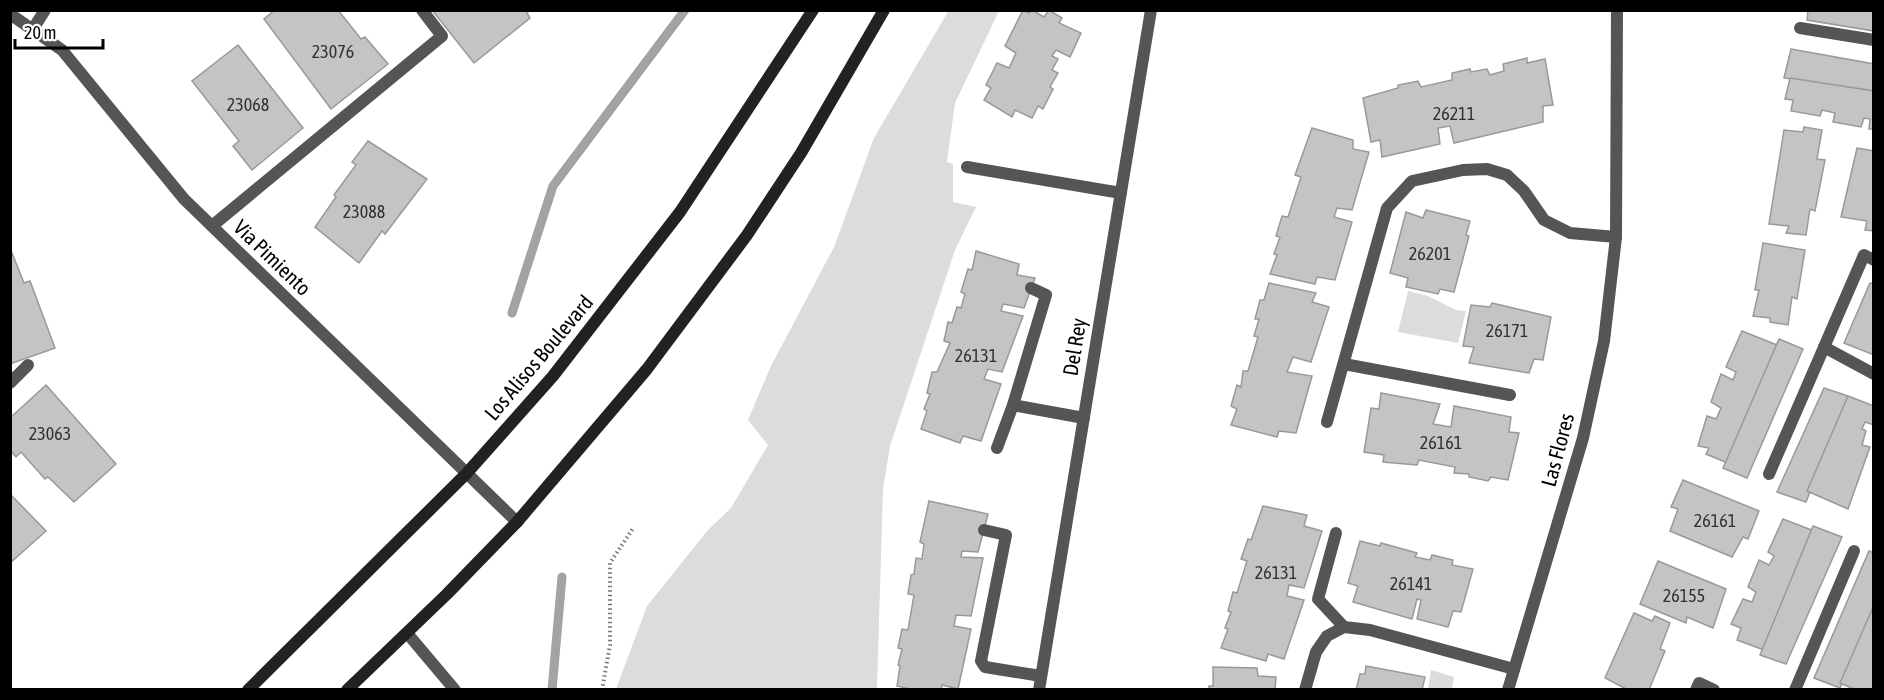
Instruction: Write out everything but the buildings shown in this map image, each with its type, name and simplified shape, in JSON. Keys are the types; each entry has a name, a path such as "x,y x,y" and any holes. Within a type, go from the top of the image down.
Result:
{"main road":[{"name":"Los Alisos Boulevard","path":"248,690 466,474 553,376 680,212 813,10"},
{"path":"347,690 517,522 640,378 710,287 801,153 884,10"}],"street":[{"path":"33,29 45,10"},
{"path":"212,226 442,36 422,10"},
{"name":"Del Rey","path":"1039,690 1151,10"},
{"name":"Las Flores","path":"1508,690 1583,438 1604,341 1616,237 1617,10"},
{"name":"Via Pimiento","path":"10,15 62,50 184,199 517,522"},
{"path":"1800,28 1874,40"},
{"path":"967,167 1121,193"},
{"path":"1327,422 1387,208 1412,181 1463,170 1487,169 1507,175 1524,191 1544,220 1570,232 1616,237"},
{"path":"1769,474 1864,255 1874,260"},
{"path":"997,448 1013,405 1046,295 1031,288"},
{"path":"1824,347 1874,374"},
{"path":"1344,364 1510,395"},
{"path":"10,383 28,365"},
{"path":"1013,405 1083,418"},
{"path":"984,530 1006,535 981,661 986,667 1041,676"},
{"path":"1336,533 1318,599 1344,627"},
{"path":"1795,690 1854,551"},
{"path":"1305,690 1316,652 1327,636 1344,627 1370,630 1514,669"},
{"path":"407,633 455,690"},
{"path":"1696,690 1699,683 1714,690"}],"path":[{"path":"602,690 610,645 610,563 634,527"}],"shaded area":[{"path":"949,10 999,11 955,103 947,162 953,164 953,202 976,207 955,250 890,446 883,489 877,689 616,689 647,606 707,531 731,508 768,445 748,420 771,366 834,247 874,138"},
{"path":"1408,291 1428,296 1456,310 1466,311 1458,343 1398,332"},
{"path":"1431,670 1454,677 1452,689 1428,689"}],"waterway":[{"path":"512,313 553,186 685,10"},
{"path":"552,690 562,577"}]}
